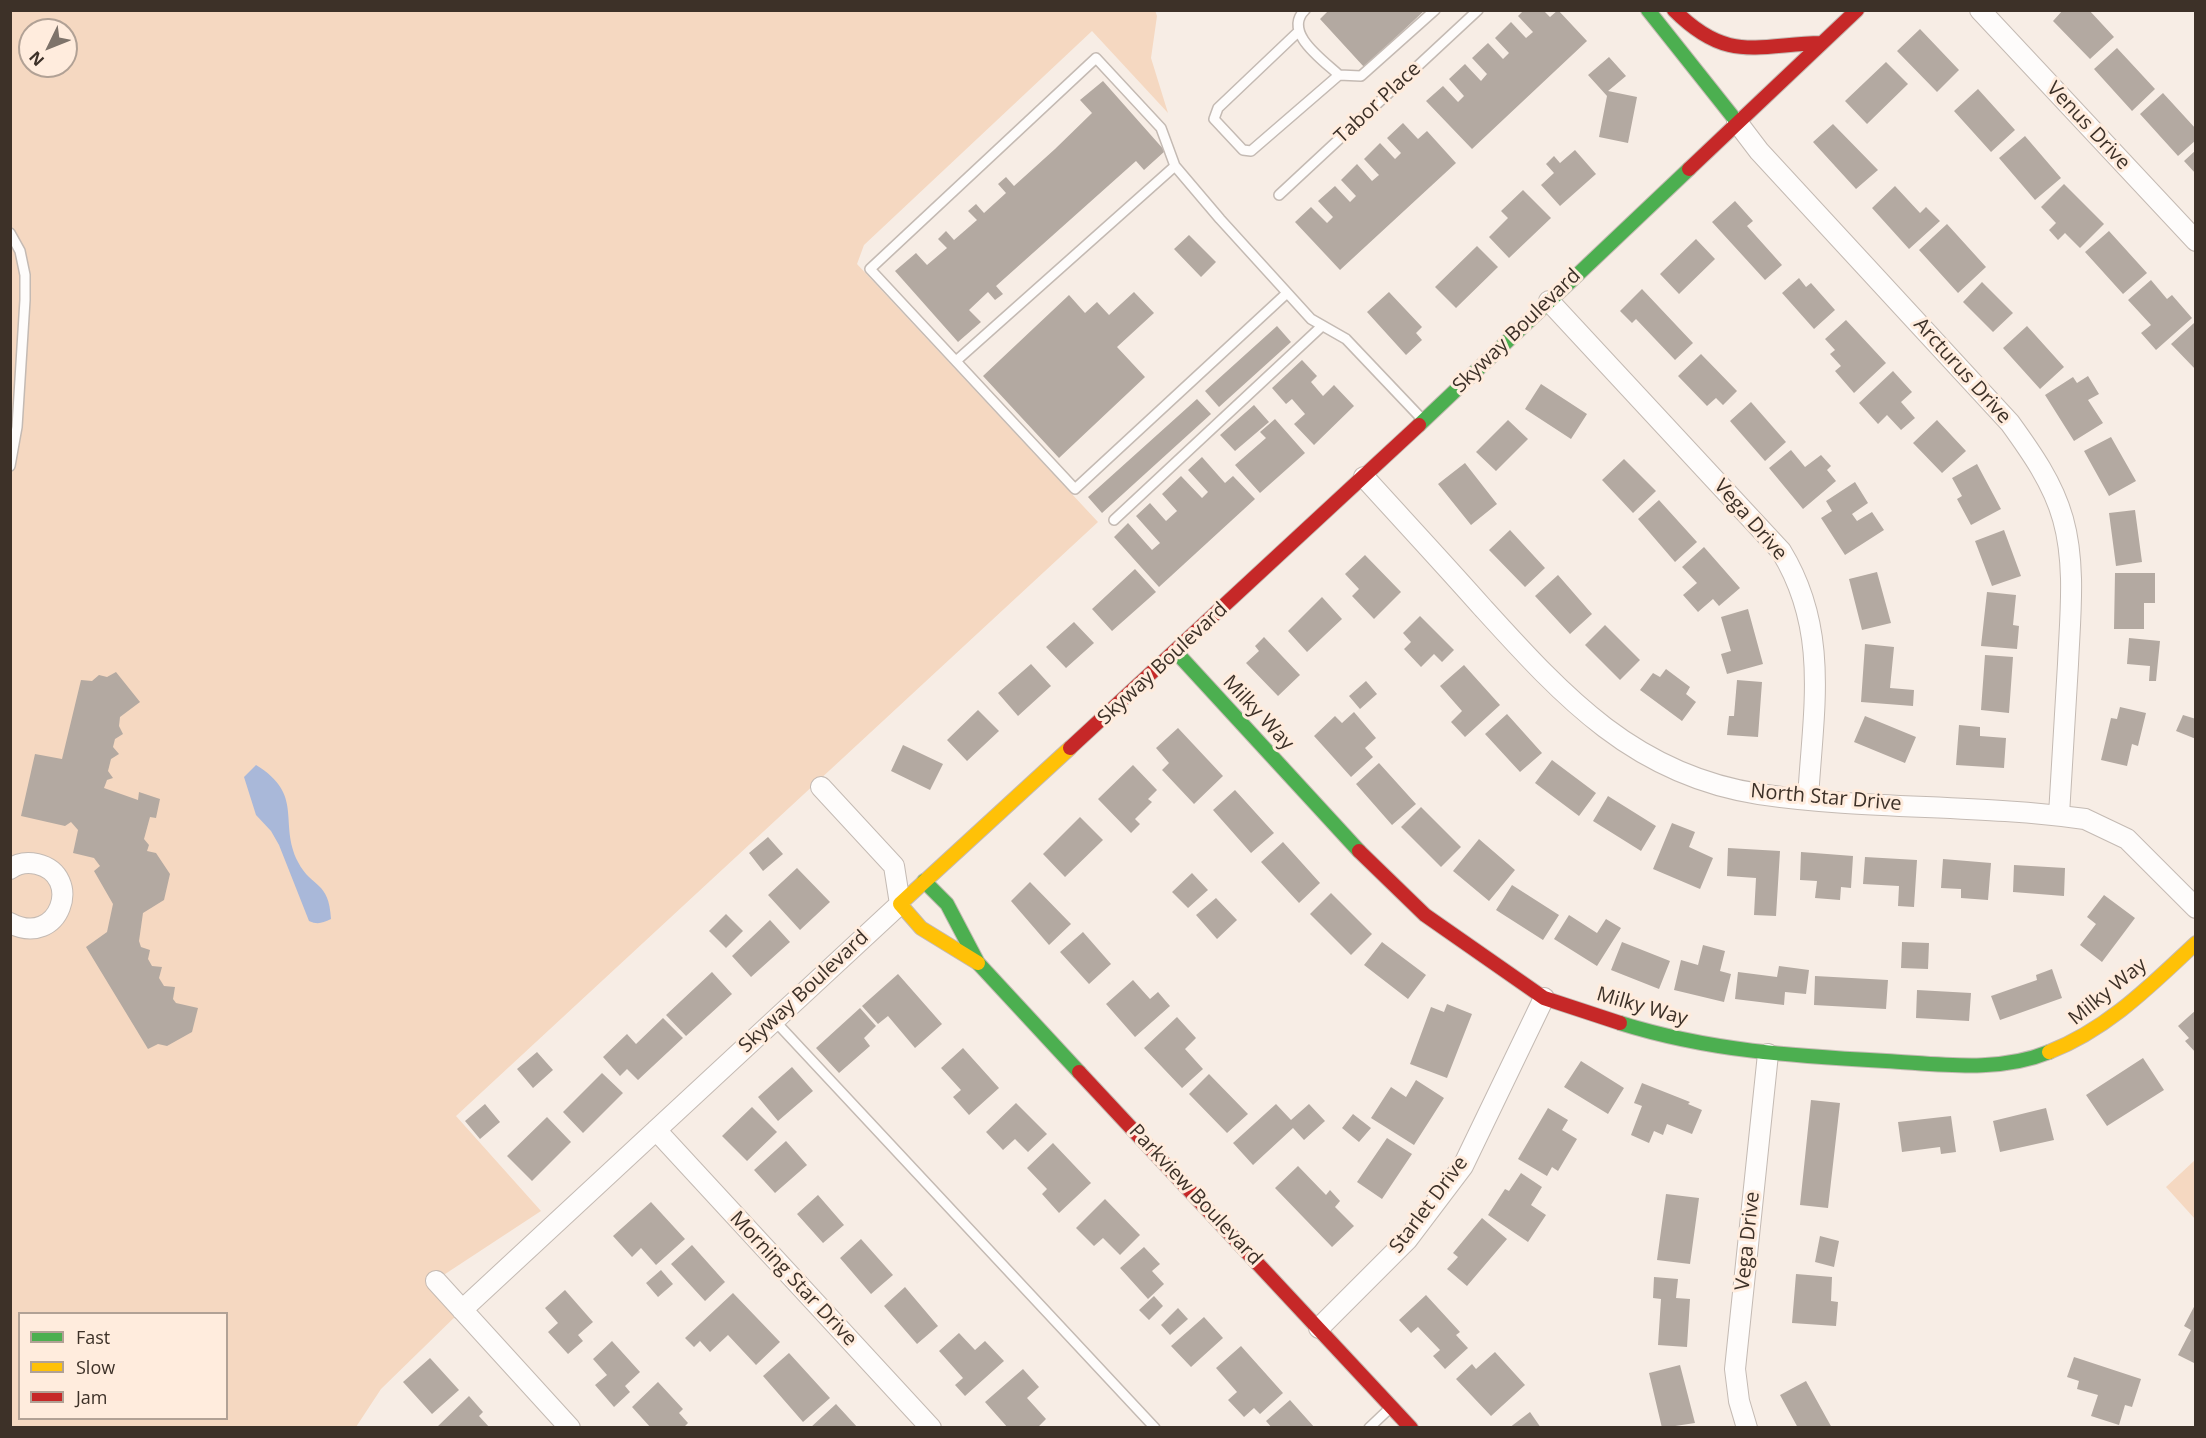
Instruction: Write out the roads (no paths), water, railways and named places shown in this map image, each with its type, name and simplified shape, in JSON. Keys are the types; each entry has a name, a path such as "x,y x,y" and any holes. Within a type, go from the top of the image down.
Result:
{"street":[{"name":"Arcturus Drive","path":"1648,10 1759,152 2010,423 2031,451 2050,485 2063,518 2068,547 2071,609 2059,815"},
{"path":"1674,10 1699,32 1733,47 1762,50 1807,43 1821,44"},
{"name":"Skyway Boulevard","path":"462,1310 900,903 1364,477 1857,10"},
{"name":"Venus Drive","path":"1980,10 2196,241"},
{"name":"Vega Drive","path":"1549,301 1781,551 1797,578 1809,618 1816,670 1808,799"},
{"name":"North Star Drive","path":"1364,477 1549,680 1605,728 1660,763 1692,776 1758,794 2059,815 2085,819 2127,839 2196,908"},
{"name":"Milky Way","path":"1176,652 1363,855 1425,915 1544,998 1668,1038 1768,1054 1972,1066 2004,1065 2035,1059 2066,1049 2103,1026 2196,943"},
{"path":"821,787 894,866 900,903"},
{"path":"10,869 26,863 39,864 50,870 59,880 63,893 62,906 56,917 45,926 33,929 20,928 10,923"},
{"name":"Parkview Boulevard","path":"924,881 947,904 978,963 1411,1428"},
{"name":"Parkview Boulevard","path":"900,903 921,928 978,963"},
{"name":"Starlet Drive","path":"1319,1328 1407,1240 1462,1166 1544,998"},
{"name":"Vega Drive","path":"1746,1428 1739,1401 1736,1369 1768,1054"},
{"name":"Morning Star Drive","path":"656,1130 931,1428"},
{"path":"436,1281 570,1428"}],"lane":[{"path":"1305,10 1299,16 1296,26 1302,38 1339,75 1361,76 1435,10"},
{"name":"Tabor Place","path":"1279,195 1478,10"},
{"path":"1299,30 1218,108 1214,119 1243,150 1251,151 1339,75"},
{"path":"1287,293 1075,489 870,269 1096,58 1161,128 1175,166 1287,293 1311,319 1346,339 1423,420"},
{"path":"956,361 1175,166"},
{"path":"10,234 21,259 26,300 17,427 10,466"},
{"path":"1114,520 1323,326"},
{"path":"774,1020 1155,1428"},
{"path":"1369,1428 1391,1407"}],"water":[{"path":"256,765 271,776 286,798 292,848 303,871 327,897 331,919 320,923 309,921 279,845 271,831 256,815 244,777"}]}
